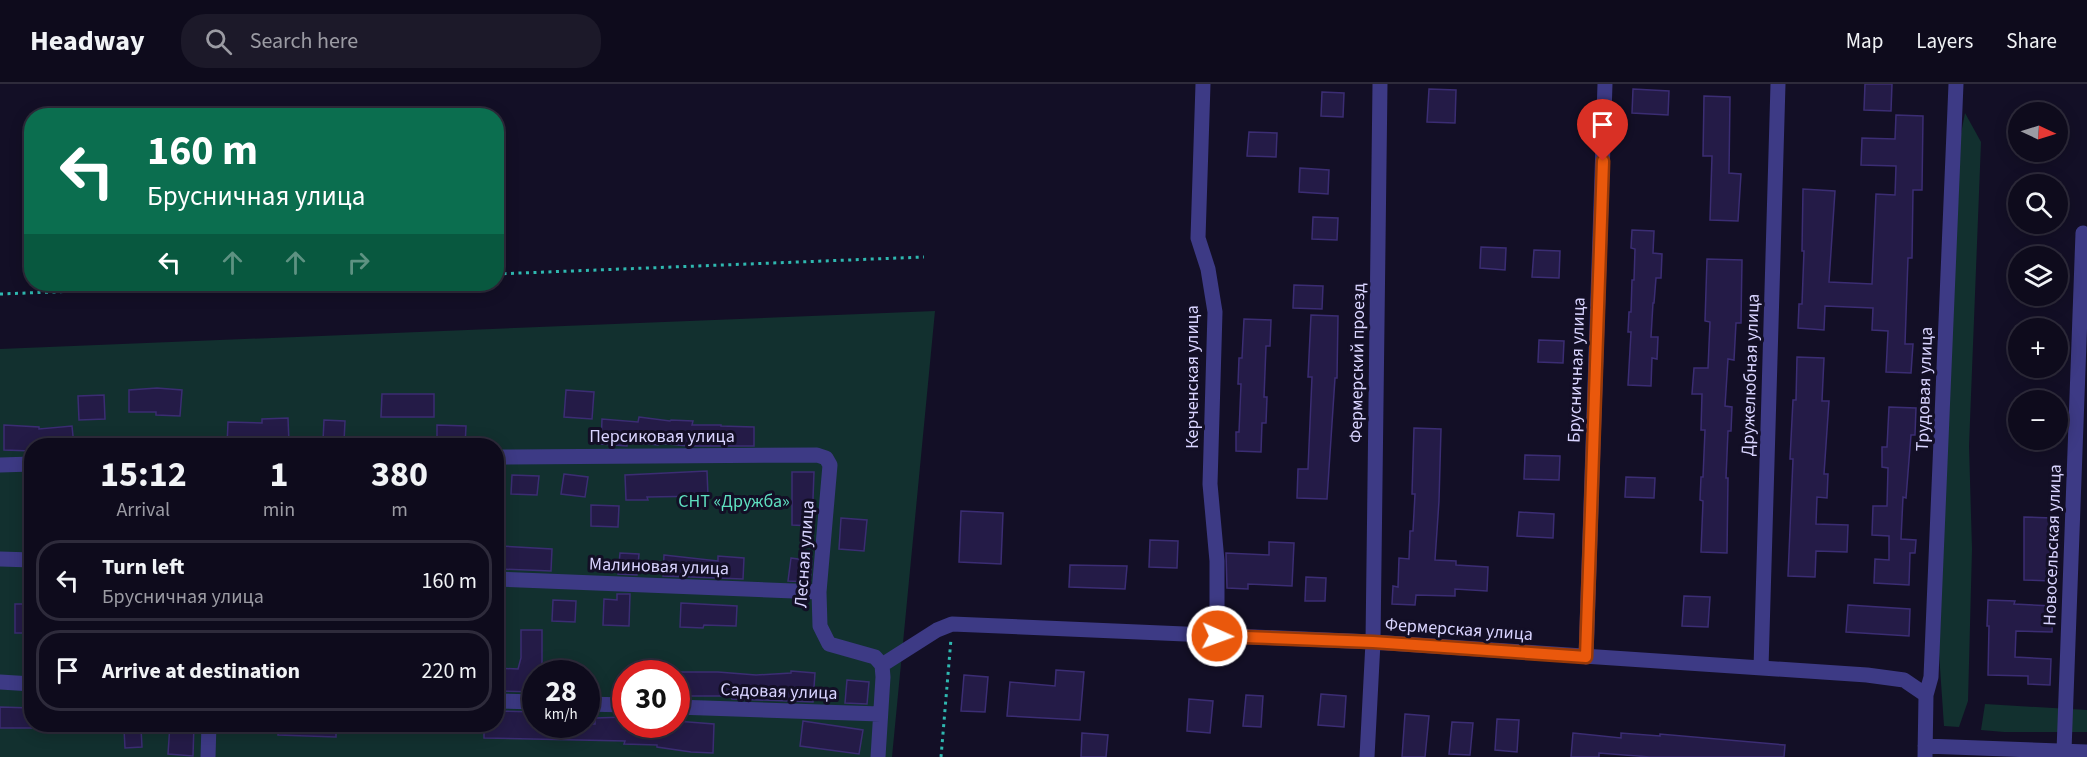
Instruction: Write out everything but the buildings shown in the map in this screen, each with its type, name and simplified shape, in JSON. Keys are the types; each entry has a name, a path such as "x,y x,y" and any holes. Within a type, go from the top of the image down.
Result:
{"street":[{"name":"Керченская улица","path":"1203,84 1198,238 1208,269 1215,312 1210,484 1217,561 1217,636"},
{"name":"Фермерский проезд","path":"1367,757 1373,642 1380,84"},
{"name":"Брусничная улица","path":"1586,657 1605,84"},
{"name":"Дружелюбная улица","path":"1761,668 1778,84"},
{"name":"Трудовая улица","path":"1926,695 1931,677 1956,84"},
{"name":"Новосельская улица","path":"2064,751 2083,233"},
{"name":"Персиковая улица","path":"504,457 817,455 826,458"},
{"name":"Лесная улица","path":"826,458 830,465 819,592 820,626 829,644 875,657 882,665"},
{"path":"0,465 24,464"},
{"path":"0,559 24,560"},
{"name":"Малиновая улица","path":"504,579 819,592"},
{"name":"Фермерская улица","path":"952,624 1373,642 1867,675 1904,680 1926,695"},
{"path":"878,757 882,665 937,630 952,624"},
{"path":"0,682 24,684"},
{"path":"1926,695 1925,752 2087,752"},
{"path":"504,701 522,702"},
{"name":"Садовая улица","path":"690,707 880,714"},
{"path":"208,757 209,732"}],"path":[{"path":"504,274 924,257"},
{"path":"0,294 79,291"},
{"path":"941,757 952,624"}],"green space":[{"path":"1965,113 1981,142 1969,446 1972,549 1968,701 1959,727 1944,726 1937,624 1957,154"},
{"name":"СНТ «Дружба»","path":"935,311 892,757 0,757 0,349"},
{"path":"1985,704 2087,710 2087,732 1981,730"}],"route":[{"path":"1217,636 1373,642 1586,657 1603,161"}]}
